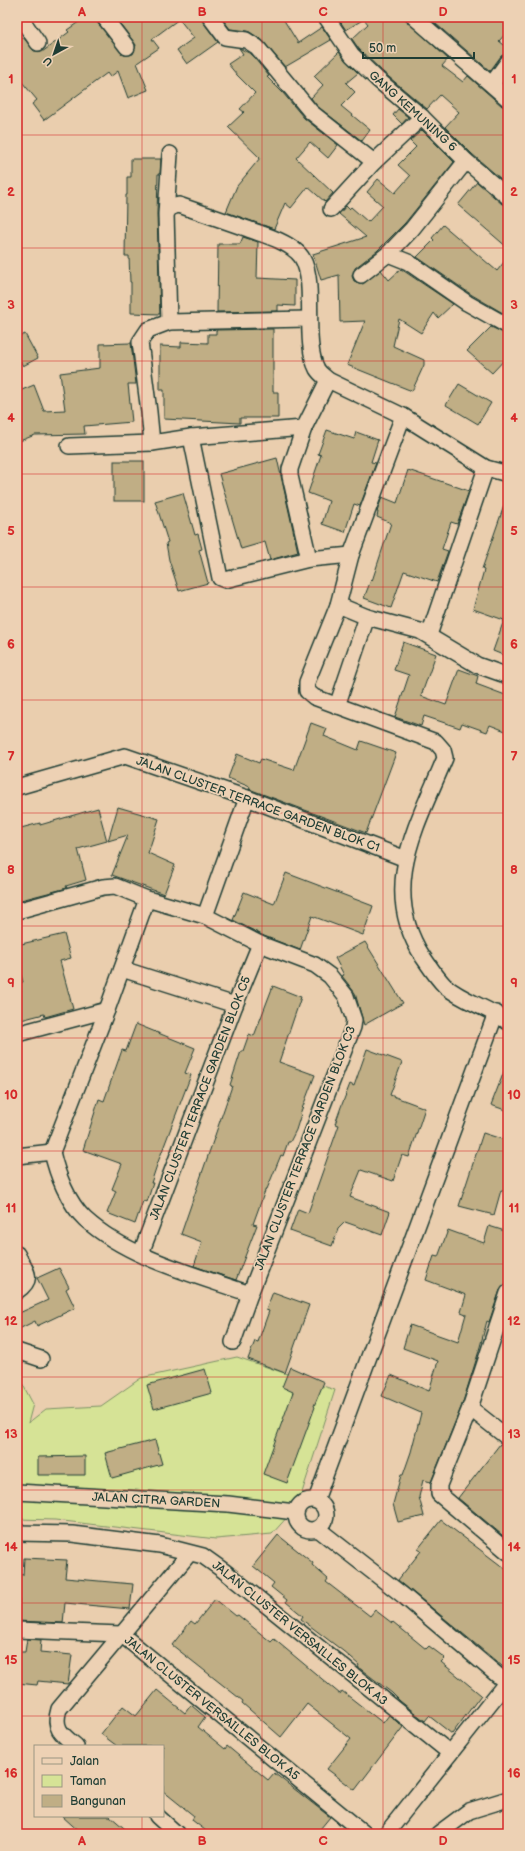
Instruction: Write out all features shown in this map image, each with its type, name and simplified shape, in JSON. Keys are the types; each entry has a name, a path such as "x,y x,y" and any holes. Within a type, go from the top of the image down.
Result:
{"street":[{"path":"20,17 38,42"},
{"path":"104,17 127,47"},
{"path":"210,17 225,37 246,40 257,47 310,112 374,162"},
{"name":"GANG KEMUNING 6","path":"326,17 352,55 377,79 422,117 466,160 508,197"},
{"path":"414,17 508,99"},
{"path":"492,84 508,62"},
{"path":"331,209 374,162 422,117"},
{"path":"169,322 173,208 170,154"},
{"path":"361,275 388,254 412,229 466,160"},
{"path":"173,208 275,239 298,252 306,267 309,283 308,319 312,356 318,371 328,380 403,416 486,468 508,474"},
{"path":"388,254 408,262 467,303 508,326"},
{"path":"152,443 150,412 140,342 148,330 169,322 308,319"},
{"path":"309,559 290,476 296,448 304,428 328,380"},
{"path":"403,416 351,555 338,605 306,687 310,695 436,742 443,750 445,758 414,834 406,859 402,884 403,908 411,937 436,976 462,998 496,1013 508,1022"},
{"path":"69,446 152,443 191,437 304,428"},
{"path":"191,437 218,576 222,580 309,559 351,555"},
{"path":"428,635 486,468"},
{"path":"338,605 367,617 428,635 476,665 508,676"},
{"path":"337,706 367,617"},
{"name":"JALAN CLUSTER TERRACE GARDEN BLOK C1","path":"17,787 125,756 246,798 406,859"},
{"path":"205,916 246,798"},
{"name":"JALAN CLUSTER TERRACE GARDEN BLOK C3","path":"17,911 108,886 120,888 147,899 205,916 260,944 315,965 324,970 346,996 354,1020 353,1027 250,1294 233,1342"},
{"path":"147,899 107,1010 52,1152 54,1162 70,1199 85,1218 115,1241 165,1264 250,1294"},
{"name":"JALAN CLUSTER TERRACE GARDEN BLOK C5","path":"141,1253 235,1005 260,944"},
{"path":"122,969 235,1005"},
{"path":"17,1034 107,1010"},
{"path":"316,1500 496,1013"},
{"path":"17,1156 52,1152"},
{"path":"17,1254 28,1277 26,1285 17,1290"},
{"path":"508,1293 505,1313 438,1491 439,1494 508,1552"},
{"path":"17,1350 26,1355 41,1359"},
{"path":"470,1408 508,1438"},
{"name":"JALAN CITRA GARDEN","path":"17,1492 228,1504 295,1512"},
{"path":"309,1499 316,1500 325,1508 326,1514 322,1525 318,1528 306,1530 301,1527 295,1517 295,1512 298,1505 309,1499"},
{"path":"318,1528 405,1597 507,1684 386,1834"},
{"name":"JALAN CLUSTER VERSAILLES BLOK A3","path":"17,1533 72,1534 160,1545 189,1554 203,1556 224,1571 450,1753"},
{"path":"75,1745 62,1734 57,1727 56,1718 59,1708 189,1554"},
{"name":"JALAN CLUSTER VERSAILLES BLOK A5","path":"17,1630 121,1634 364,1834"},
{"path":"438,1834 469,1811 508,1799"},
{"path":"158,1817 177,1834"}],"green space":[{"path":"237,1357 335,1390 298,1505 272,1534 216,1539 55,1520 17,1519 17,1380 21,1381 33,1404 28,1423 46,1409 101,1406 141,1378"}],"building":[{"path":"86,17 95,17 97,22 124,55 133,54 136,45 115,17 201,17 218,42 187,64 177,50 194,38 179,19 152,39 159,48 137,63 148,90 128,98 118,71 110,77 107,73 44,120 32,104 37,100 17,76 17,42 23,37 34,51 42,52 69,32 67,30"},
{"path":"221,17 282,17 298,43 322,27 331,40 285,67 262,40 248,31 230,29"},
{"path":"337,17 403,17 448,59 442,66 463,82 468,76 502,106 508,108 508,185 472,154 445,127 459,112 440,95 427,109 383,72 359,49 352,39 368,24 364,19 346,30"},
{"path":"428,17 508,17 508,31 499,41 508,48 508,53 501,56 490,71"},
{"path":"239,48 251,54 269,76 267,77 304,118 338,145 328,158 310,142 296,158 333,193 325,202 308,187 291,208 285,203 274,229 226,212 237,186 260,158 228,127 244,112 240,109 255,93 228,64 243,54"},
{"path":"339,52 358,73 346,83 355,92 341,106 370,130 362,141 317,106 311,98 323,85 314,76"},
{"path":"398,109 408,117 402,124 393,115"},
{"path":"422,130 454,162 405,223 377,251 355,268 352,276 354,281 363,284 381,270 389,280 401,269 453,304 438,318 434,313 421,333 399,319 393,346 424,360 424,365 412,391 347,365 365,321 340,322 339,275 321,280 313,254 366,237 339,214 346,206 349,209 351,207 368,222 383,206 367,192 378,179 395,193 410,176 398,165 416,147 410,141"},
{"path":"131,159 161,159 160,174 158,174 157,214 160,314 131,313 129,256 125,256 127,177 131,177"},
{"path":"477,182 502,204 508,206 508,248 458,205"},
{"path":"443,225 497,271 508,257 508,316 472,295 417,257 434,240 432,238"},
{"path":"243,237 258,242 257,278 295,280 295,306 278,305 278,311 217,312 218,244 240,244"},
{"path":"491,327 508,335 508,356 492,373 467,351"},
{"path":"273,329 273,392 278,392 278,418 240,418 240,423 164,419 164,390 160,390 160,346 181,347 181,342 208,343 208,334 216,334 216,330"},
{"path":"25,334 38,358 23,366 17,356 17,338"},
{"path":"131,343 136,384 128,384 132,422 84,426 85,434 35,435 17,442 17,392 34,385 44,411 65,410 60,373 100,368 100,344"},
{"path":"459,384 491,403 478,424 446,405"},
{"path":"327,430 354,439 356,432 378,440 371,462 376,463 360,506 354,504 345,532 322,524 329,501 308,493 321,455 318,454"},
{"path":"277,458 298,552 270,560 265,542 241,549 219,474"},
{"path":"114,461 144,461 144,501 114,501"},
{"path":"408,470 469,491 457,524 451,522 442,549 448,551 437,582 404,571 391,608 364,598 371,580 372,581 391,523 377,517 377,512 382,497 397,503"},
{"path":"183,493 195,535 198,534 202,549 199,550 208,583 179,591 169,560 166,543 168,542 155,501"},
{"path":"506,500 508,500 508,657 493,651 504,620 473,609 484,570 482,569"},
{"path":"403,642 436,654 421,696 446,705 459,669 478,676 476,684 508,696 508,732 490,725 487,732 462,723 460,728 424,716 421,726 395,717 409,675 394,670"},
{"path":"311,723 327,729 324,736 358,750 361,741 396,753 366,833 249,789 250,787 228,778 237,754 259,763 261,759 294,770"},
{"path":"118,807 159,819 148,853 175,865 164,894 112,875 128,835 108,841"},
{"path":"98,808 107,841 78,849 86,880 66,886 67,888 17,901 17,829 40,823 40,825"},
{"path":"286,873 373,906 363,935 312,916 300,950 264,936 233,920 244,892 274,904"},
{"path":"64,934 71,958 60,961 73,1009 45,1017 44,1014 17,1021 17,992 21,991 18,983 23,982 17,961 17,945"},
{"path":"365,942 403,1003 364,1025 355,993 342,976 344,975 335,958"},
{"path":"273,986 301,997 279,1062 315,1075 300,1114 296,1130 290,1142 288,1142 283,1156 281,1155 267,1189 266,1188 253,1224 257,1225 236,1280 194,1266 202,1242 181,1234 232,1086 230,1085 241,1051 243,1051 249,1034 254,1036"},
{"path":"136,1024 195,1048 185,1073 191,1075 158,1162 147,1202 143,1201 135,1224 107,1213 116,1191 112,1189 122,1164 83,1150 99,1099 104,1101 122,1050 126,1051"},
{"path":"367,1049 402,1062 390,1095 425,1108 409,1157 402,1155 393,1181 361,1170 350,1197 390,1212 382,1235 345,1222 338,1229 332,1246 290,1231 298,1209 308,1213 339,1125 335,1124 341,1107 350,1084 354,1086"},
{"path":"508,1064 508,1111 491,1105"},
{"path":"483,1133 508,1141 508,1182 505,1192 501,1190 494,1215 459,1206"},
{"path":"489,1226 508,1232 507,1284 500,1290 489,1322 487,1321 462,1405 431,1482 423,1480 419,1497 424,1516 398,1522 393,1504 401,1475 403,1475 411,1452 421,1413 382,1396 391,1375 429,1391 438,1361 403,1348 410,1325 458,1342 466,1314 461,1312 466,1295 426,1280 434,1256 438,1257 448,1230 484,1243"},
{"path":"59,1268 69,1287 66,1289 75,1308 37,1326 35,1321 17,1330 17,1314 48,1300 37,1278"},
{"path":"273,1292 309,1305 285,1373 248,1359 255,1341 258,1342 269,1311 266,1310"},
{"path":"290,1367 324,1382 287,1483 263,1474 293,1392 282,1387"},
{"path":"205,1369 212,1393 154,1409 147,1385"},
{"path":"155,1440 162,1464 112,1478 105,1453"},
{"path":"500,1444 508,1447 508,1540 458,1498"},
{"path":"85,1456 85,1475 38,1475 38,1457"},
{"path":"441,1520 508,1571 508,1671 398,1580 421,1551 418,1549"},
{"path":"278,1535 313,1563 312,1565 328,1579 326,1582 370,1616 375,1610 392,1623 393,1622 426,1649 429,1646 445,1658 441,1662 481,1695 452,1734 429,1716 425,1721 358,1667 359,1665 343,1651 301,1619 303,1616 271,1587 274,1583 253,1566"},
{"path":"24,1558 67,1560 65,1578 133,1584 130,1609 65,1603 63,1623 17,1621 19,1599 17,1599 17,1574 23,1575"},
{"path":"215,1599 236,1616 238,1615 271,1642 274,1639 340,1694 342,1691 383,1723 389,1715 403,1727 355,1790 327,1769 351,1739 307,1704 281,1737 242,1703 243,1701 172,1645 191,1621 195,1624"},
{"path":"27,1639 41,1640 40,1652 72,1655 68,1684 38,1681 37,1685 17,1683 17,1652 25,1652"},
{"path":"157,1690 185,1713 191,1705 205,1717 198,1727 225,1749 227,1746 268,1780 274,1773 330,1817 316,1834 210,1834 192,1820 194,1816 164,1792 164,1745 116,1745 101,1734 123,1706 136,1716"},
{"path":"63,1817 111,1817 131,1834 82,1834"}]}
